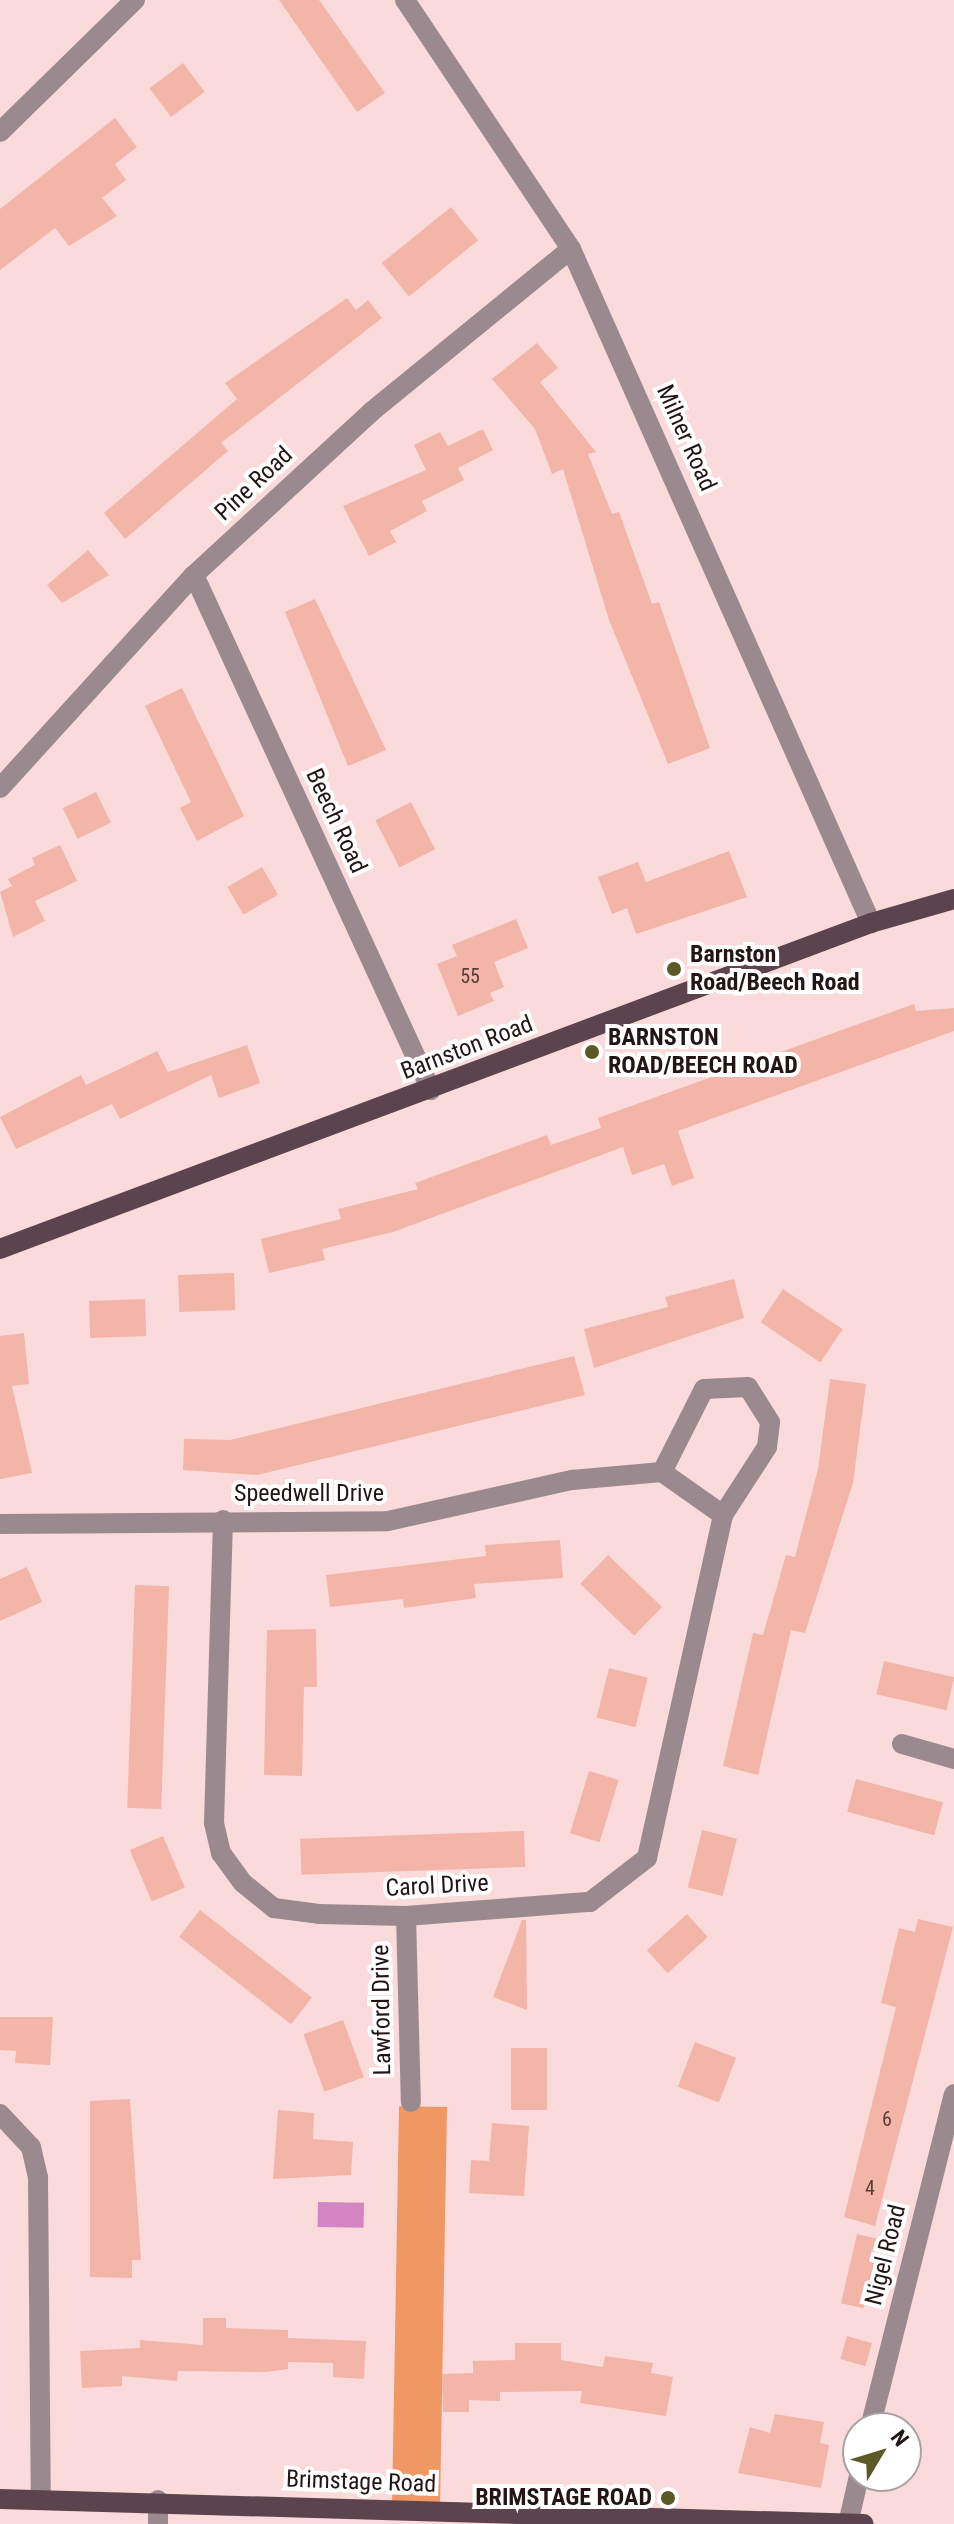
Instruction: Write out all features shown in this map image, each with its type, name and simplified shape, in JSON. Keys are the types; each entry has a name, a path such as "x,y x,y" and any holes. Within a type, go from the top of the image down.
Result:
{"main road":[{"name":"Barnston Road","path":"2,1244 431,1090 871,923 954,899"},
{"name":"Brimstage Road","path":"0,2499 158,2500 864,2524"}],"street":[{"path":"0,132 135,0"},
{"name":"Milner Road","path":"405,0 571,249 871,923"},
{"name":"Pine Road","path":"0,788 194,575 371,412 571,249"},
{"name":"Beech Road","path":"194,575 431,1090"},
{"path":"748,1387 770,1422 767,1447 723,1515 662,1472 704,1389 748,1387"},
{"name":"Speedwell Drive","path":"0,1524 388,1521 572,1480 662,1472"},
{"name":"Carol Drive","path":"223,1520 214,1823 221,1853 274,1908 406,1916 590,1902 647,1858 723,1515"},
{"path":"902,1744 954,1759"},
{"name":"Lawford Drive","path":"406,1916 411,2102"},
{"name":"Nigel Road","path":"874,2412 954,2094"},
{"path":"0,2114 31,2147 38,2178 41,2500"},
{"path":"848,2524 855,2492"},
{"path":"158,2500 158,2524"}],"shaded area":[{"path":"399,2106 447,2107 440,2503 392,2502"},
{"path":"318,2202 364,2203 364,2228 318,2227"}],"building":[{"path":"279,0 319,0 385,93 357,112"},
{"path":"183,63 205,92 171,117 149,88"},
{"path":"115,118 137,147 115,164 126,180 102,198 117,216 69,246 55,228 0,270 0,209"},
{"path":"451,207 478,240 409,296 382,263"},
{"path":"347,298 356,310 368,300 382,318 221,443 228,451 125,539 104,513 237,399 225,383"},
{"path":"537,343 558,368 540,382 596,452 588,454 612,514 619,512 652,604 659,602 710,748 668,764 609,620 563,469 552,474 535,429 492,379"},
{"path":"483,429 493,450 458,468 464,480 422,501 427,511 390,531 396,542 369,556 343,506 426,470 414,445 440,432 448,446"},
{"path":"88,550 109,575 62,603 47,585"},
{"path":"315,599 386,750 348,766 285,612"},
{"path":"182,688 244,816 197,841 180,808 191,802 145,706"},
{"path":"96,792 111,823 78,839 63,808"},
{"path":"411,802 435,849 399,867 375,820"},
{"path":"60,845 77,881 35,901 45,921 13,937 0,892 12,886 8,879 35,865 32,858"},
{"path":"729,851 747,897 636,934 627,908 612,914 598,877 638,862 646,882"},
{"path":"262,867 278,895 243,915 227,887"},
{"path":"516,919 528,948 494,962 504,987 490,993 494,1001 458,1016 437,964 457,956 452,945"},
{"path":"914,1004 916,1011 954,1008 954,1031 678,1131 694,1178 672,1186 664,1164 632,1175 623,1147 393,1232 322,1249 325,1260 269,1273 261,1239 341,1219 338,1209 418,1189 415,1183 547,1135 551,1145 601,1128 598,1118"},
{"path":"247,1045 260,1083 219,1098 211,1075 120,1119 112,1104 16,1149 0,1117 81,1075 86,1085 157,1051 168,1072"},
{"path":"234,1273 235,1310 179,1312 178,1275"},
{"path":"734,1279 744,1318 594,1368 584,1329 668,1307 665,1297"},
{"path":"783,1289 843,1329 820,1362 761,1322"},
{"path":"145,1299 146,1336 90,1338 89,1301"},
{"path":"24,1333 29,1384 12,1386 32,1473 0,1479 0,1336"},
{"path":"574,1356 585,1395 257,1475 183,1470 184,1439 230,1440"},
{"path":"830,1379 866,1384 853,1483 805,1633 791,1630 758,1775 723,1766 753,1633 763,1635 786,1555 795,1557 818,1469"},
{"path":"560,1540 563,1578 474,1584 476,1598 404,1608 403,1599 330,1607 326,1575 486,1556 485,1545"},
{"path":"608,1555 662,1607 634,1636 580,1584"},
{"path":"27,1567 42,1602 0,1621 0,1579"},
{"path":"135,1585 169,1586 161,1809 127,1808"},
{"path":"316,1629 317,1687 304,1687 302,1776 264,1775 267,1630"},
{"path":"884,1661 954,1677 947,1710 876,1694"},
{"path":"609,1668 648,1678 635,1727 597,1717"},
{"path":"589,1771 619,1780 600,1842 570,1833"},
{"path":"856,1779 943,1802 934,1835 847,1812"},
{"path":"702,1830 737,1839 723,1896 688,1887"},
{"path":"524,1831 525,1867 301,1875 300,1839"},
{"path":"163,1836 185,1888 152,1902 130,1850"},
{"path":"200,1910 312,1997 291,2024 179,1937"},
{"path":"687,1914 708,1937 668,1973 647,1950"},
{"path":"918,1919 953,1927 875,2226 844,2217 896,2007 881,2003 899,1928 915,1932"},
{"path":"522,1920 526,1920 527,2010 493,1997"},
{"path":"0,2017 53,2017 50,2065 15,2063 16,2051 0,2050"},
{"path":"343,2020 364,2077 324,2092 304,2034"},
{"path":"695,2042 736,2058 719,2103 678,2087"},
{"path":"511,2048 547,2048 547,2110 511,2110"},
{"path":"130,2099 141,2260 132,2260 132,2278 90,2277 90,2101"},
{"path":"278,2110 314,2113 313,2139 353,2142 351,2175 273,2179"},
{"path":"492,2123 529,2126 524,2196 469,2193 471,2160 489,2161"},
{"path":"857,2234 879,2239 863,2308 841,2303"},
{"path":"203,2318 226,2318 226,2328 288,2330 288,2338 366,2341 364,2379 333,2377 333,2363 288,2362 288,2369 266,2372 178,2371 177,2381 122,2376 122,2386 82,2388 80,2351 140,2348 140,2340 203,2345"},
{"path":"847,2336 872,2343 865,2366 840,2359"},
{"path":"515,2343 561,2343 561,2360 603,2367 605,2356 653,2363 651,2373 673,2377 666,2416 580,2403 582,2391 500,2392 500,2401 469,2400 469,2412 443,2412 442,2374 473,2373 473,2361 515,2360"},
{"path":"775,2414 824,2422 820,2443 829,2445 821,2488 738,2473 750,2427 770,2433"}],"place":[{"name":"Barnston Road/Beech Road","path":"674,969"},
{"name":"BARNSTON ROAD/BEECH ROAD","path":"592,1052"},
{"name":"BRIMSTAGE ROAD","path":"668,2498"}]}
